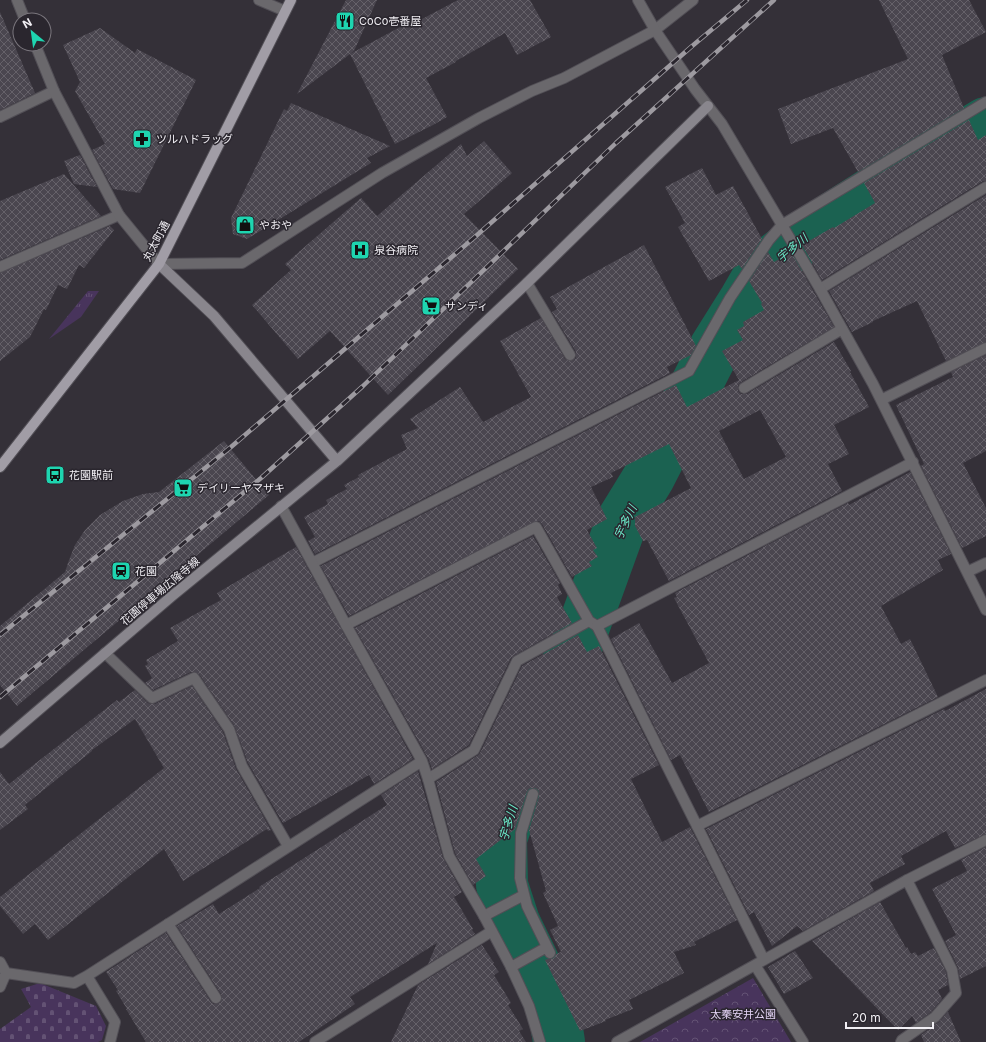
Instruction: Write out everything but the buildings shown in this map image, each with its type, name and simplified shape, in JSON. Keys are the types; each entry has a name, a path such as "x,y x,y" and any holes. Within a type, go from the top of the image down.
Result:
{"main road":[{"name":"丸太町通","path":"0,467 159,264 291,0"}],"street":[{"path":"17,0 22,12"},
{"path":"259,0 285,11"},
{"path":"638,0 655,30 695,89 722,124 783,228 798,250 873,384 986,610"},
{"path":"159,264 242,263 382,173 479,118 532,91 564,78 655,30 693,0"},
{"path":"38,52 54,90 119,216 159,264 214,316 337,461"},
{"path":"0,117 54,90"},
{"path":"312,563 689,371 730,298 768,240 783,228 986,102"},
{"name":"花園停車場広隆寺線","path":"0,743 172,596 337,461 527,283 708,106"},
{"path":"820,289 986,187"},
{"path":"0,267 119,216"},
{"path":"527,283 570,355"},
{"path":"744,388 842,329"},
{"path":"881,400 986,348"},
{"path":"428,779 474,750 517,662 566,635 593,624 913,462"},
{"path":"281,506 422,761 449,856 511,966 529,1006 540,1042"},
{"path":"346,625 536,528 579,603 593,624 697,826 759,963 803,1042"},
{"path":"967,572 986,563"},
{"path":"105,653 152,698 194,678 229,729 242,766 288,846"},
{"path":"697,826 986,680"},
{"path":"6,973 74,983 422,761"},
{"path":"511,966 546,951 527,906 521,897 521,833 533,794"},
{"path":"617,1042 907,880 986,840"},
{"path":"901,1042 936,1017 956,993 952,970 907,880"},
{"path":"484,916 521,897"},
{"path":"168,924 216,998"},
{"path":"315,1042 492,931"},
{"path":"0,962 6,973"},
{"path":"0,987 6,973"},
{"path":"87,976 115,1022 110,1042"}],"green space":[{"path":"88,291 99,291 81,317 49,339"},
{"name":"太秦安井公園","path":"753,978 791,1042 640,1042"},
{"path":"40,983 96,1006 106,1026 102,1040 98,1042 0,1042 0,1029 31,1007 21,989"}],"waterway":[{"name":"宇多川","path":"559,1042 554,1010 546,988 514,922 502,885 501,839 552,695 579,640 622,521 649,477 715,348 760,274 778,257 808,234 986,123"}],"railway":[{"path":"0,635 231,447 747,0"},
{"path":"0,697 261,478 363,386 616,143 774,0"}],"place":[{"name":"CoCo壱番屋","path":"345,21"},
{"name":"ツルハドラッグ","path":"142,139"},
{"name":"やおや","path":"245,225"},
{"name":"泉谷病院","path":"360,250"},
{"name":"サンディ","path":"431,306"},
{"name":"花園駅前","path":"55,475"},
{"name":"デイリーヤマザキ","path":"183,488"},
{"name":"花園","path":"121,571"}]}
